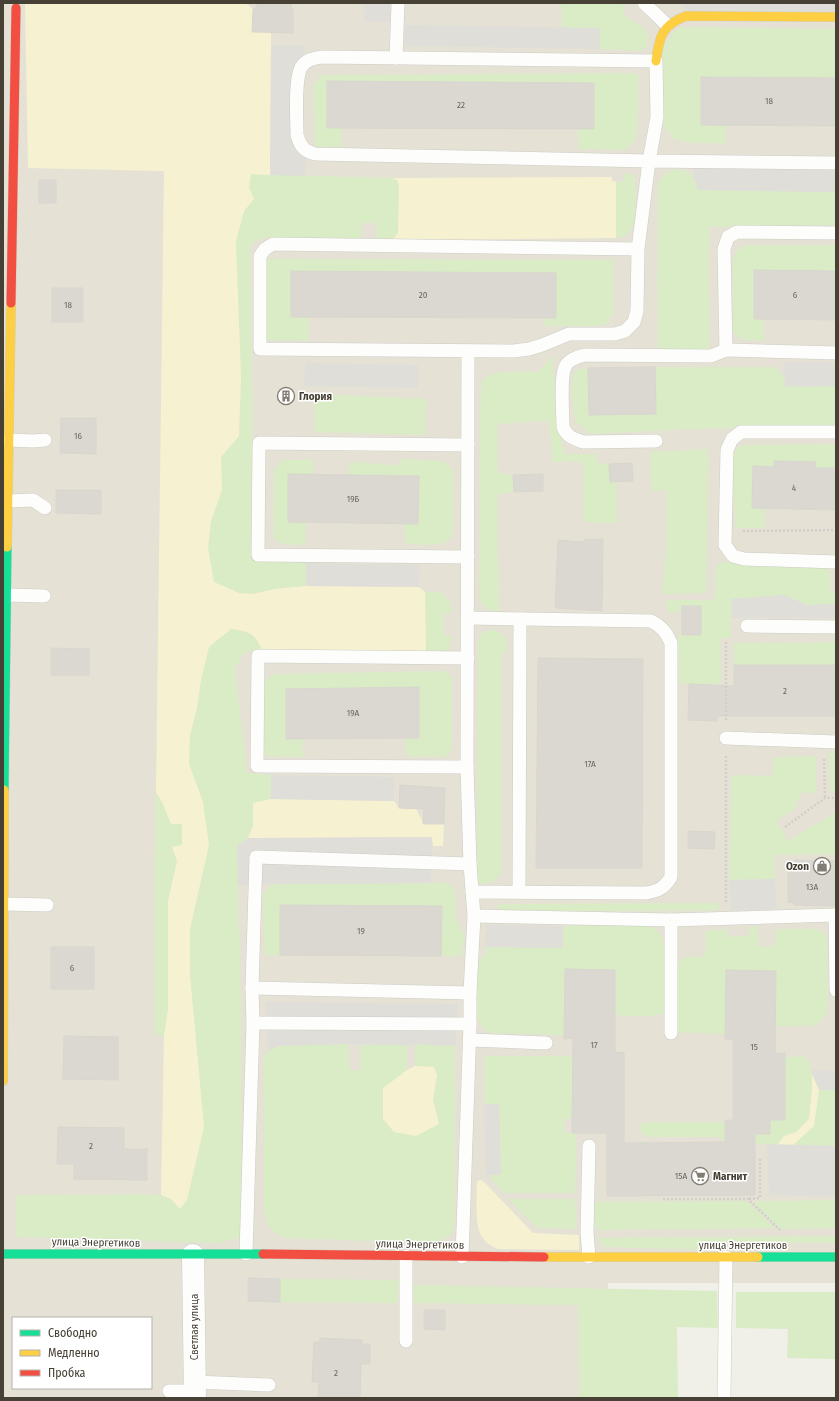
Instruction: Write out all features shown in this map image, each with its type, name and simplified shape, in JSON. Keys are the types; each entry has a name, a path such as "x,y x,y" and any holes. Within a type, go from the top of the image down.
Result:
{"street":[{"path":"3,1081 4,687 16,8"},
{"path":"656,62 661,34 667,25 676,19 686,16 836,17"},
{"name":"улица Энергетиков","path":"3,1254 246,1254 726,1258 836,1257"},
{"name":"Светлая улица","path":"194,1255 195,1390"}],"lane":[{"path":"396,58 398,3"},
{"path":"644,3 667,25"},
{"path":"638,249 273,244 265,249 260,256 260,349 468,351 521,350 542,345 569,334 616,334 625,331 634,322 637,311 638,249 649,161 657,117 656,62 322,57 310,59 302,65 298,76 296,135 300,144 306,151 315,154 649,161 836,163"},
{"path":"726,350 724,249 728,237 738,232 836,233"},
{"path":"656,441 583,442 573,439 566,434 563,427 563,375 566,366 572,359 584,355 711,356 726,350 836,353"},
{"path":"462,1257 470,1040 470,993 474,916 470,864 468,767 468,351"},
{"path":"836,432 741,432 732,439 727,450 725,545 733,556 744,559 836,562"},
{"path":"9,440 45,440"},
{"path":"468,445 259,443 258,555 468,557"},
{"path":"8,501 33,500 45,508"},
{"path":"6,598 44,596"},
{"path":"468,618 651,621 660,626 666,632 671,643 671,877 666,884 657,892 646,893 472,892"},
{"path":"519,892 520,619"},
{"path":"747,626 836,627"},
{"path":"468,658 258,656 257,750 257,766 468,767"},
{"path":"726,738 829,742"},
{"path":"246,1254 256,857 470,864"},
{"path":"4,904 47,905"},
{"path":"474,916 671,920 835,915 836,990"},
{"path":"671,920 671,1033"},
{"path":"252,988 470,993"},
{"path":"253,1023 470,1024"},
{"path":"470,1040 546,1043"},
{"path":"589,1146 587,1232 589,1257"},
{"path":"406,1256 406,1341"},
{"path":"724,1398 726,1258"},
{"path":"169,1390 195,1390 269,1385"}],"path":[{"path":"726,531 836,530"},
{"path":"726,642 726,918"},
{"path":"825,798 829,742"},
{"path":"785,827 825,798 836,798"},
{"path":"663,1199 760,1198 760,1158"},
{"path":"748,1199 780,1230"}],"shaded area":[{"path":"3,3 836,3 836,1283 608,1283 609,1398 3,1398"},
{"path":"364,3 390,3 390,22 364,22"},
{"path":"683,3 836,3 836,17 686,16"},
{"path":"405,25 600,28 600,49 405,46"},
{"path":"271,45 305,45 297,135 306,151 305,176 270,175"},
{"path":"694,165 836,169 836,192 698,190 694,177"},
{"path":"784,362 836,362 836,386 785,387"},
{"path":"305,363 418,365 418,388 304,386"},
{"path":"306,563 420,565 419,587 306,586"},
{"path":"784,595 807,605 836,604 836,618 731,618 731,599"},
{"path":"271,775 394,777 394,801 271,799"},
{"path":"432,837 431,883 238,885 237,846 248,838"},
{"path":"775,879 777,909 731,911 729,880"},
{"path":"486,925 563,926 563,948 486,947"},
{"path":"265,1002 458,1004 455,1046 415,1044 349,1044 278,1046 268,1051"},
{"path":"811,1070 836,1071 836,1090 819,1090"},
{"path":"484,1104 499,1104 501,1175 486,1175"},
{"name":"Магнит","path":"767,1144 836,1146 836,1197 769,1195"}],"green space":[{"path":"561,3 623,3 624,15 645,29 649,37 647,47 639,51 600,49 600,28 562,28"},
{"path":"679,27 836,29 836,78 701,77 701,125 725,126 725,143 679,141 669,133 663,121 663,46"},
{"path":"634,73 638,75 639,80 637,135 633,143 628,148 623,150 579,149 578,129 594,129 594,83 328,81 327,128 342,128 341,150 320,149 315,146 313,86 320,77 324,75"},
{"path":"678,169 687,172 692,176 698,190 836,192 836,225 709,227 709,349 658,350 658,184 666,174"},
{"path":"251,174 392,178 397,180 399,185 398,233 392,239 377,240 376,223 362,223 361,238 263,238 254,241 250,250 253,556 256,560 306,563 306,586 274,589 253,594 239,593 214,582 208,548 211,521 222,490 221,457 239,436 241,379 236,242 244,211 254,199 249,188"},
{"path":"625,174 635,174 635,219 629,233 616,238 616,182 624,181"},
{"path":"745,245 836,245 836,271 754,271 754,319 764,319 764,341 751,341 743,339 736,335 733,331 733,260 740,247"},
{"path":"263,259 614,260 614,313 607,324 598,326 545,326 545,318 556,318 556,273 291,271 291,316 308,317 308,341 263,340"},
{"path":"552,356 564,454 596,454 596,463 609,464 610,482 616,482 617,523 584,522 583,461 553,462 549,421 497,424 498,473 513,475 514,492 497,494 500,604 499,611 492,611 484,607 479,597 481,387 483,381 492,374 538,372"},
{"path":"655,367 773,367 782,375 786,387 836,386 836,427 716,428 591,434 578,424 575,419 572,389 573,377 577,371 588,368 589,415 656,414"},
{"path":"314,394 426,399 425,435 314,432"},
{"path":"836,444 836,468 815,468 815,462 774,461 774,467 753,466 752,508 765,508 765,528 740,528 736,526 733,458 738,447 742,445"},
{"path":"708,449 707,593 662,594 667,544 667,490 652,491 650,452"},
{"path":"399,459 442,461 449,465 453,470 453,530 447,541 433,545 405,544 404,524 418,524 419,476 349,475 349,462 399,465"},
{"path":"285,460 313,460 313,475 288,475 288,522 306,523 305,545 292,545 279,542 273,536 274,471 279,464"},
{"path":"723,562 829,565 831,593 836,594 836,604 807,605 784,595 731,599 731,637 720,639 721,681 718,685 679,683 678,635 701,635 701,607 668,613 667,600 715,600 715,569"},
{"path":"437,591 448,599 451,605 452,613 444,614 444,635 451,635 450,645 448,649 443,651 426,651 425,592"},
{"path":"231,629 246,632 254,636 262,650 244,652 235,669 247,773 271,775 271,799 253,803 253,826 248,838 237,846 241,1004 242,1221 240,1238 216,1243 16,1237 17,1195 146,1194 161,1195 171,1199 187,1200 193,1174 190,929 203,875 203,802 189,764 190,735 209,647"},
{"path":"488,630 501,634 508,646 502,658 502,871 492,882 477,884 478,641 481,634"},
{"path":"836,642 836,665 734,665 734,643"},
{"path":"442,671 448,673 452,679 452,744 451,752 444,757 406,756 406,738 419,738 419,687 286,689 286,739 303,739 303,757 268,756 263,752 262,684 275,674"},
{"path":"829,752 836,752 836,791 830,791"},
{"path":"816,756 816,793 801,792 795,809 777,820 788,841 836,812 836,854 775,855 775,879 729,880 732,775 772,776 773,757"},
{"path":"156,792 163,804 171,824 182,824 182,845 172,847 177,861 168,901 168,1009 164,1036 154,1035"},
{"path":"447,883 454,889 456,902 455,918 464,935 462,956 441,956 442,907 280,905 280,955 265,955 263,894 268,887 276,884"},
{"path":"719,903 719,910 502,912 499,909 498,904"},
{"path":"648,925 656,930 665,944 668,972 667,1010 662,1013 649,1016 615,1015 615,970 565,969 564,1035 491,1033 479,1022 477,1017 477,963 481,957 487,954 486,947 562,948 563,926"},
{"path":"757,926 759,947 775,947 776,929 815,929 823,932 827,939 828,1007 823,1019 813,1026 776,1026 776,971 726,970 725,1034 674,1032 677,964 684,958 705,956 706,931 727,929 728,937 748,936 749,927"},
{"path":"349,1044 349,1070 361,1070 361,1045 407,1045 407,1070 383,1088 439,1124 433,1100 437,1075 434,1067 415,1066 415,1044 455,1046 455,1227 450,1235 438,1243 283,1238 271,1229 267,1222 264,1208 264,1058 268,1051 278,1046"},
{"path":"484,1056 572,1056 572,1119 564,1119 564,1132 576,1133 575,1193 505,1193 492,1180 491,1175 500,1175 499,1104 484,1104"},
{"path":"804,1056 809,1061 812,1074 809,1119 796,1132 784,1136 777,1145 722,1142 721,1137 651,1137 644,1135 640,1131 641,1124 645,1122 725,1122 725,1133 770,1120 785,1120 785,1057"},
{"path":"819,1090 836,1090 836,1146 793,1145 814,1126"},
{"path":"509,1199 575,1199 576,1229 537,1228"},
{"path":"836,1200 836,1228 780,1229 755,1204 755,1201"},
{"path":"747,1201 775,1228 599,1230 594,1226 593,1206 595,1202"},
{"path":"836,1236 836,1243 716,1242 708,1250 603,1247 598,1238"},
{"path":"280,1279 399,1280 398,1303 280,1302"},
{"path":"414,1285 717,1291 718,1328 677,1327 678,1398 579,1398 578,1305 414,1303"},
{"path":"736,1292 836,1292 836,1359 787,1358 788,1329 736,1328"}],"sand":[{"path":"25,3 245,3 253,9 253,32 271,32 270,175 251,174 249,188 254,199 244,211 236,241 241,379 239,436 221,457 222,490 211,521 208,548 214,582 239,593 253,594 274,589 306,586 419,587 425,592 426,651 262,650 254,636 246,632 231,629 209,647 190,735 189,764 203,802 209,845 190,929 190,975 204,1127 187,1200 180,1209 171,1199 161,1195 164,1036 168,1009 168,901 177,861 172,847 182,845 182,824 171,824 163,804 156,792 164,171 28,168"},
{"path":"612,177 612,181 616,182 616,238 391,240 398,233 399,185 397,180 392,178"},
{"path":"271,799 394,801 399,808 416,809 424,824 444,824 443,846 433,846 432,837 248,838 253,826 253,803"},
{"path":"415,1066 434,1067 437,1075 433,1100 439,1124 416,1136 394,1132 383,1119 383,1088 407,1070"},
{"path":"812,1074 819,1090 814,1126 793,1145 777,1145 784,1136 796,1132 809,1119"},
{"path":"482,1180 533,1233 579,1235 579,1250 498,1249 489,1244 479,1232 477,1218 477,1181"}],"building":[{"path":"256,3 291,3 291,9 293,9 293,33 252,32 253,9 256,9"},
{"path":"701,77 836,78 836,126 701,125"},
{"path":"327,81 594,83 594,129 327,128"},
{"path":"39,180 56,180 56,203 39,203"},
{"path":"754,270 836,271 836,320 754,319"},
{"path":"291,271 556,273 556,318 291,317"},
{"path":"52,288 83,288 83,322 52,322"},
{"path":"655,367 656,414 589,415 588,368"},
{"path":"61,418 96,418 96,454 60,453"},
{"path":"774,461 816,462 815,468 836,468 836,510 752,508 753,466 774,467"},
{"path":"632,463 633,481 610,482 609,464"},
{"path":"288,474 419,476 418,524 288,522"},
{"path":"543,474 543,491 514,492 513,475"},
{"path":"56,490 101,490 101,514 56,513"},
{"path":"585,539 603,539 602,611 556,608 558,540 585,542"},
{"path":"682,606 701,606 701,635 682,635"},
{"path":"51,648 89,649 89,675 51,675"},
{"path":"538,658 643,659 642,868 536,868"},
{"path":"734,665 836,665 836,716 717,716 717,721 688,720 689,684 734,686"},
{"path":"419,687 419,738 286,739 286,689"},
{"path":"400,785 445,788 444,824 423,824 424,809 399,808"},
{"path":"688,831 715,832 714,849 688,848"},
{"path":"795,860 836,861 836,906 794,905 794,903 788,902 788,871 794,871"},
{"path":"280,905 442,906 441,956 280,955"},
{"path":"51,947 94,947 94,989 51,989"},
{"path":"565,969 615,970 615,1053 624,1052 624,1143 725,1142 725,1120 733,1120 733,1039 725,1039 726,970 776,971 775,1053 785,1053 785,1120 770,1120 770,1134 755,1134 755,1195 607,1196 607,1133 572,1133 573,1038 564,1039"},
{"path":"64,1036 118,1037 118,1080 63,1079"},
{"path":"58,1127 124,1128 124,1149 147,1149 147,1180 74,1179 74,1164 57,1164"},
{"path":"248,1278 280,1279 280,1302 248,1301"},
{"path":"424,1310 445,1310 445,1330 424,1329"},
{"path":"320,1338 362,1340 362,1344 370,1344 370,1364 361,1364 360,1398 318,1398 319,1382 312,1382 314,1342 320,1342"}],"traffic: fast":[{"path":"4,790 7,547"},
{"path":"3,1254 263,1254"},
{"path":"758,1257 836,1257"}],"traffic: slow":[{"path":"656,61 660,39 663,33 672,23 686,16 836,17"},
{"path":"7,547 11,303"},
{"path":"3,1081 4,790"},
{"path":"544,1257 758,1257"}],"traffic: jam":[{"path":"11,303 16,8"},
{"path":"263,1254 544,1257"}],"place":[{"name":"Глория","path":"286,396"},
{"name":"Ozon","path":"822,866"},
{"name":"Магнит","path":"700,1176"}]}
